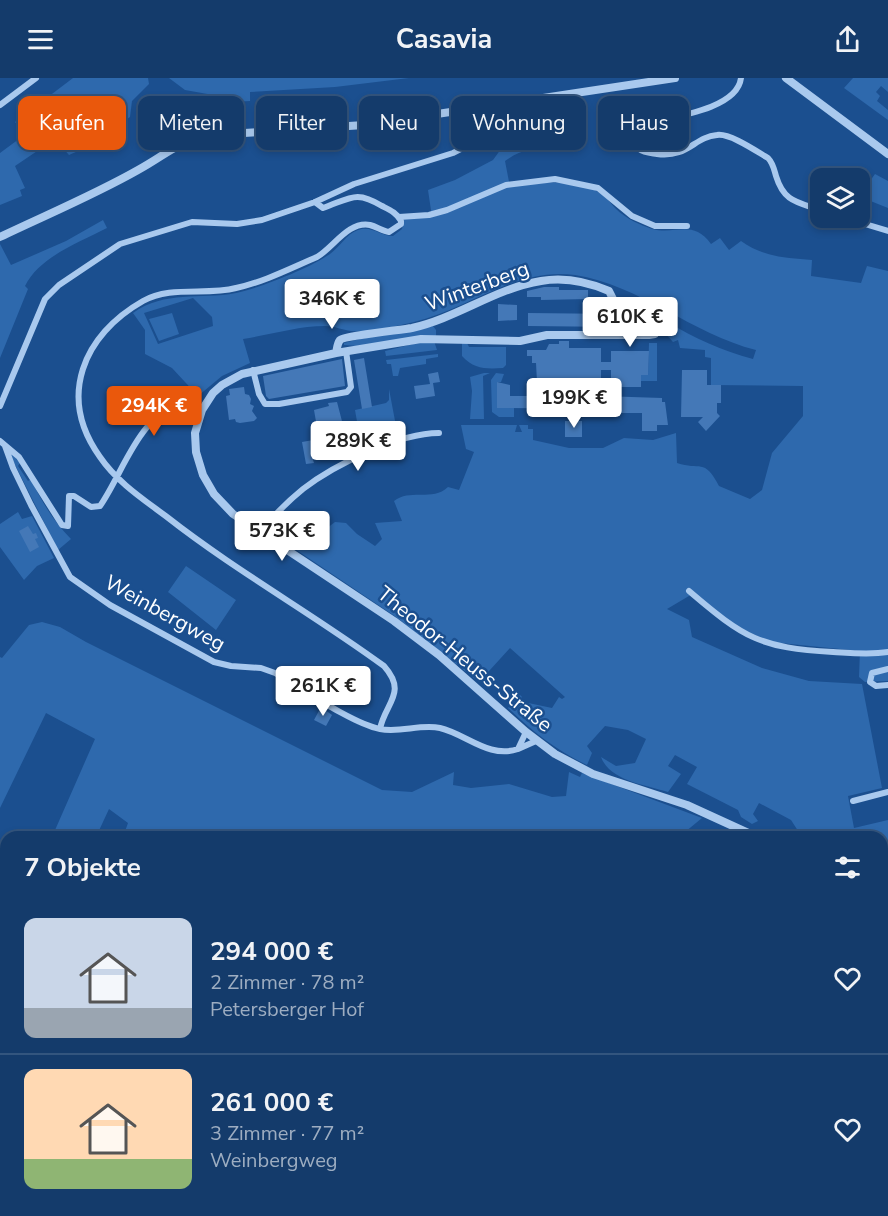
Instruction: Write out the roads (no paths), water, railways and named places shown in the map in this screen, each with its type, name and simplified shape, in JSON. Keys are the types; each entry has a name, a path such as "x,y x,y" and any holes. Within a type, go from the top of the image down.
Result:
{"street":[{"path":"0,105 36,78"},
{"path":"556,96 675,78"},
{"path":"741,78 736,91 712,106 690,114 636,126 634,131 639,149 645,153 672,155 685,151 712,136 727,136 772,161 780,190 786,196 810,206"},
{"path":"786,78 888,153"},
{"path":"0,237 139,170 168,150 191,139 213,135 356,126 451,112"},
{"path":"0,406 45,299 59,285 116,247 127,241 192,222 244,224 315,202 348,186 458,150"},
{"path":"315,202 323,208 361,195 400,219 447,210 506,185 555,179 598,188 632,216 655,226 687,226"},
{"path":"380,729 393,702 395,690 392,677 384,666 218,555 118,478 92,446 84,428 79,398 80,377 87,356 102,334 116,320 152,297 171,293 236,289 328,251 347,231 356,226 369,225 389,232 399,228 400,219"},
{"path":"870,226 888,231"},
{"name":"Winterberg","path":"550,279 576,281 609,291 616,305 634,312 654,325 657,332 652,335 547,335 520,341 421,339 346,351 336,353 339,342 346,337 387,333 431,323 509,289 550,279"},
{"path":"253,370 261,401 269,405 348,392 351,387 346,351"},
{"name":"Theodor-Heuss-Straße","path":"336,353 253,370 228,381 213,393 202,410 195,441 201,470 214,494 233,513 402,627 469,680 536,741 564,760 593,774 687,805 744,831"},
{"path":"0,441 19,457 65,527 70,524 69,496 74,496 92,507 97,507 118,478 148,424 162,412 188,402"},
{"path":"180,404 183,414"},
{"path":"261,532 303,489 334,470 378,449 420,435 439,434"},
{"path":"374,439 378,449"},
{"name":"Weinbergweg","path":"5,447 31,506 70,577 110,605 208,659 223,665 268,670 362,723 380,729 430,726 448,730 502,752 518,749 536,741"},
{"path":"689,591 728,624 769,645 841,653 888,652"},
{"path":"888,669 872,673 869,678 870,682 876,686 888,684"},
{"path":"518,749 526,732"},
{"path":"854,801 888,792"}]}
